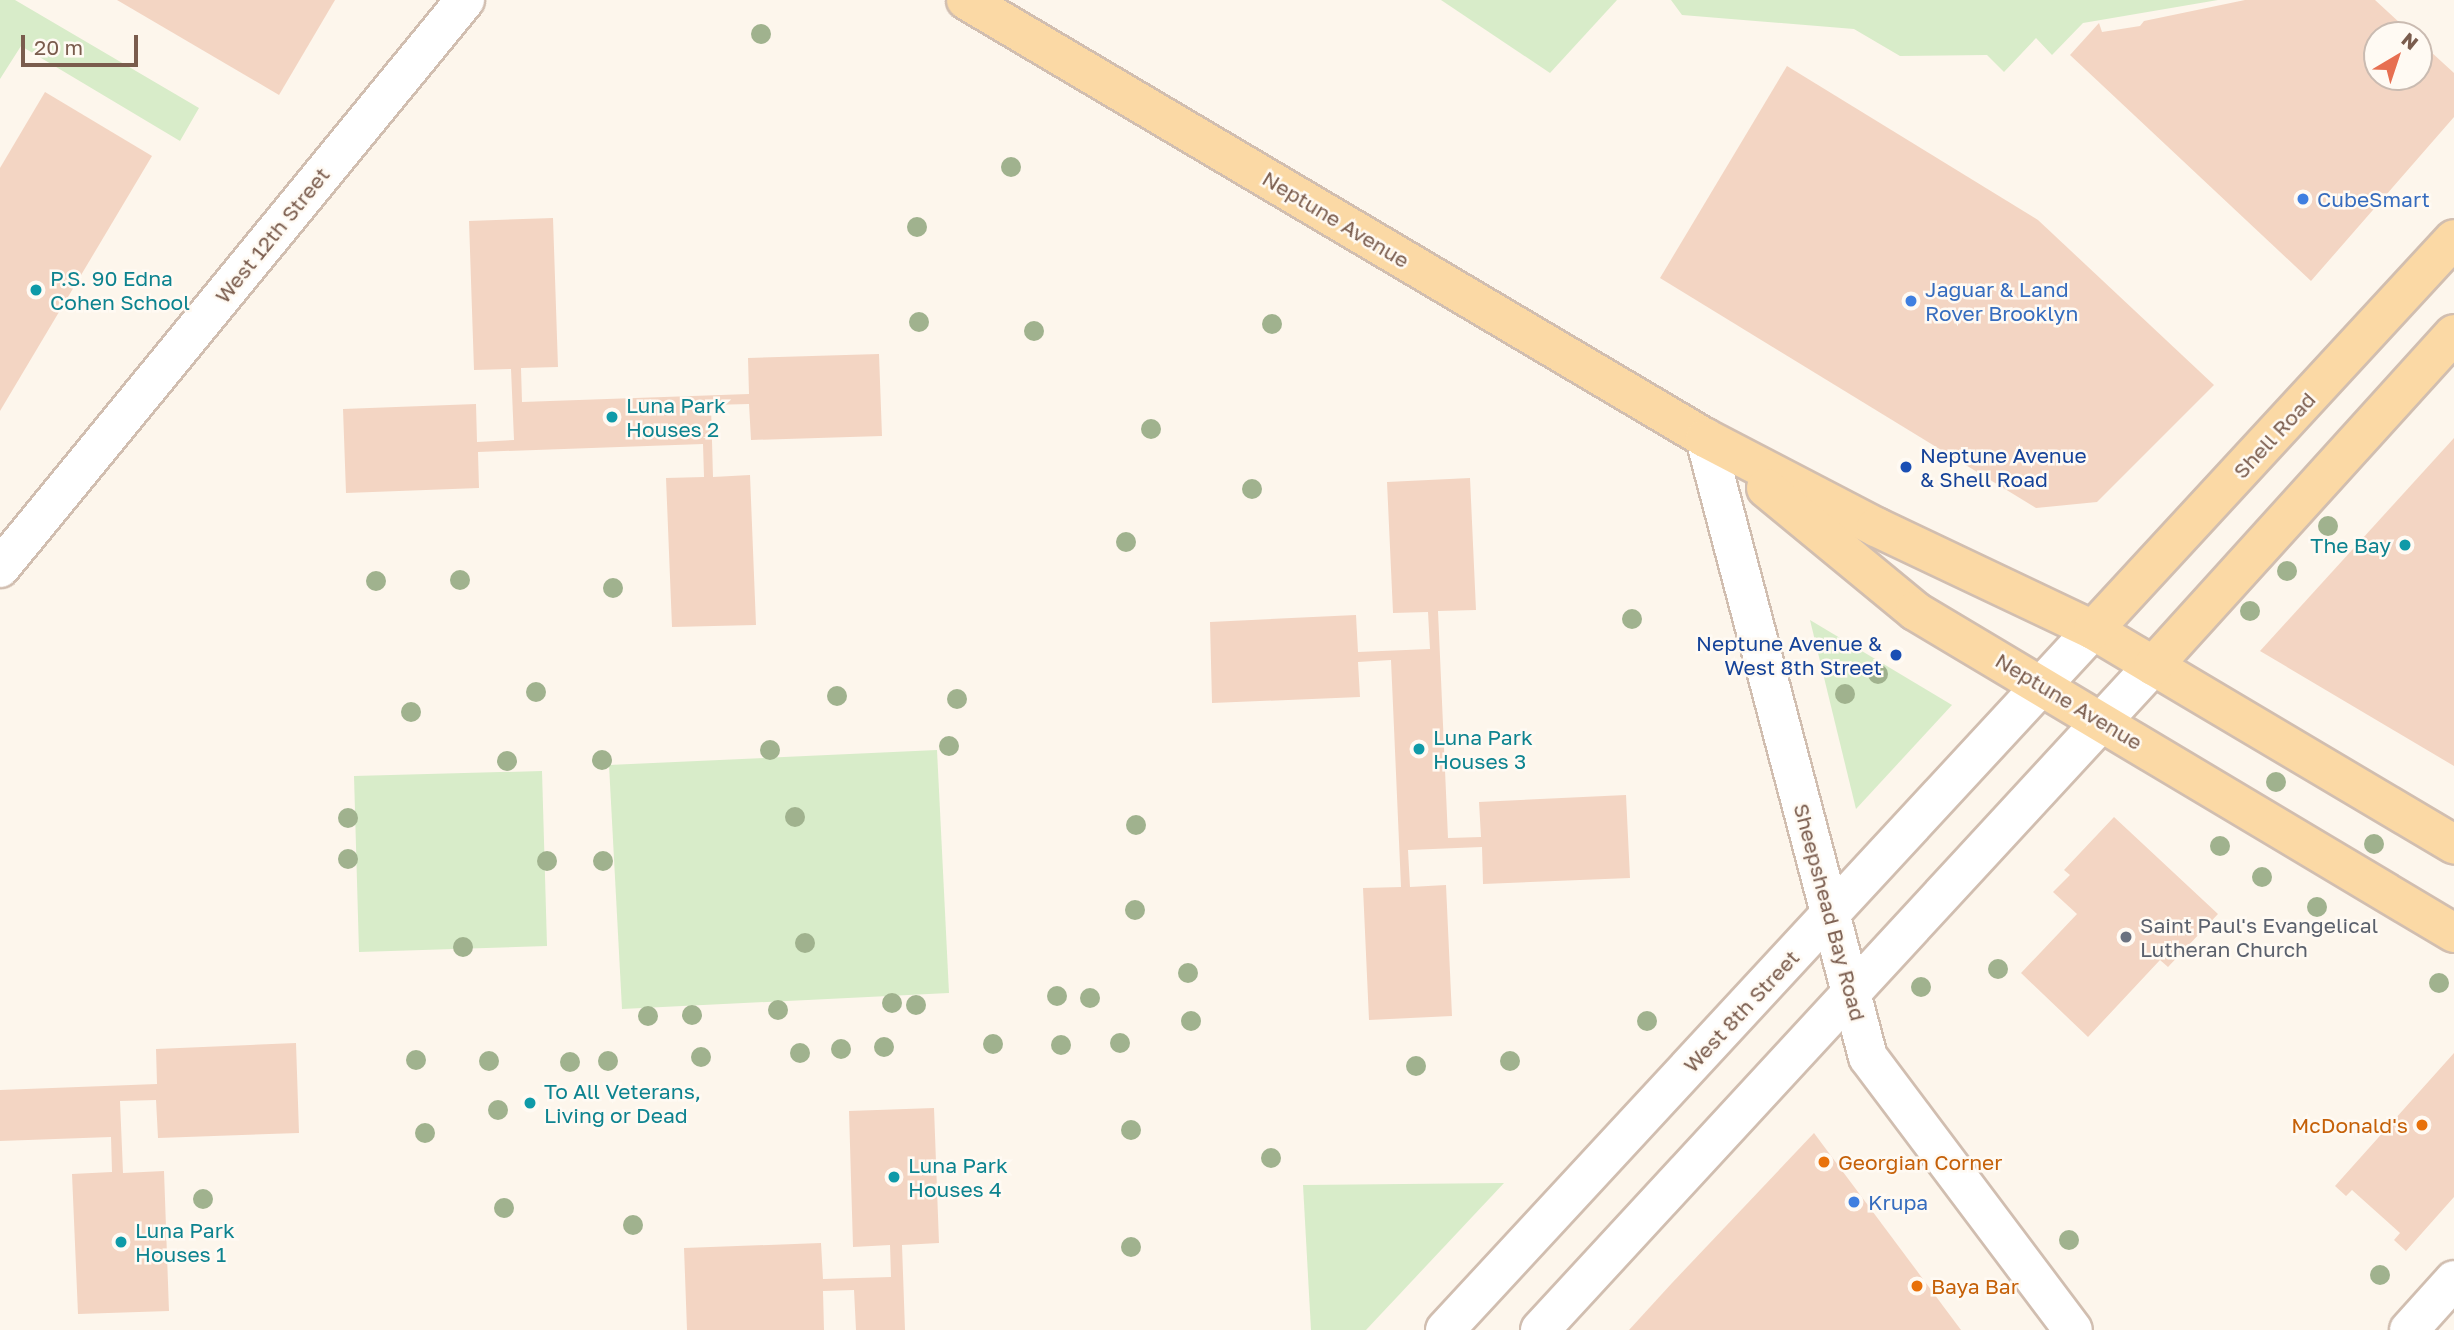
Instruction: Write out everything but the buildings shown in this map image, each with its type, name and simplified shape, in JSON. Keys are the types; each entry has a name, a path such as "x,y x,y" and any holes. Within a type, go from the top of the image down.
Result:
{"main road":[{"name":"Neptune Avenue","path":"967,0 1705,438 1876,527 2093,630 2454,844"},
{"name":"Shell Road","path":"2093,630 2454,239"},
{"path":"2153,666 2454,334"},
{"name":"Neptune Avenue","path":"1705,438 1915,611 2043,685 2454,933"}],"street":[{"name":"West 12th Street","path":"0,568 465,0"},
{"name":"Sheepshead Bay Road","path":"1705,438 1868,1057 1886,1087 2073,1330"},
{"name":"West 8th Street","path":"1445,1330 2093,630"},
{"path":"1540,1330 2153,666"},
{"path":"2409,1330 2454,1280"}],"green space":[{"path":"0,0 15,0 199,108 180,141 21,46 0,79"},
{"path":"1441,0 1617,0 1550,73"},
{"path":"1671,0 2218,0 2083,23 2052,55 2036,38 2004,72 1987,55 1900,56 1854,29 1682,15"},
{"path":"1810,620 1952,705 1856,809"},
{"path":"937,750 949,993 622,1009 609,765"},
{"path":"542,771 547,946 359,952 354,776"},
{"path":"1504,1183 1366,1330 1311,1330 1303,1185"}],"place":[{"name":"CubeSmart","path":"2303,199"},
{"name":"P.S. 90 Edna Cohen School","path":"36,290"},
{"name":"Jaguar & Land Rover Brooklyn","path":"1911,301"},
{"name":"Luna Park Houses 2","path":"612,417"},
{"name":"Neptune Avenue & Shell Road","path":"1906,467"},
{"name":"The Bay","path":"2405,545"},
{"name":"Neptune Avenue & West 8th Street","path":"1896,655"},
{"name":"Luna Park Houses 3","path":"1419,749"},
{"name":"Saint Paul's Evangelical Lutheran Church","path":"2126,937"},
{"name":"To All Veterans, Living or Dead","path":"530,1103"},
{"name":"McDonald's","path":"2422,1125"},
{"name":"Georgian Corner","path":"1824,1162"},
{"name":"Luna Park Houses 4","path":"894,1177"},
{"name":"Krupa","path":"1854,1202"},
{"name":"Luna Park Houses 1","path":"121,1242"},
{"name":"Baya Bar","path":"1917,1286"}]}
